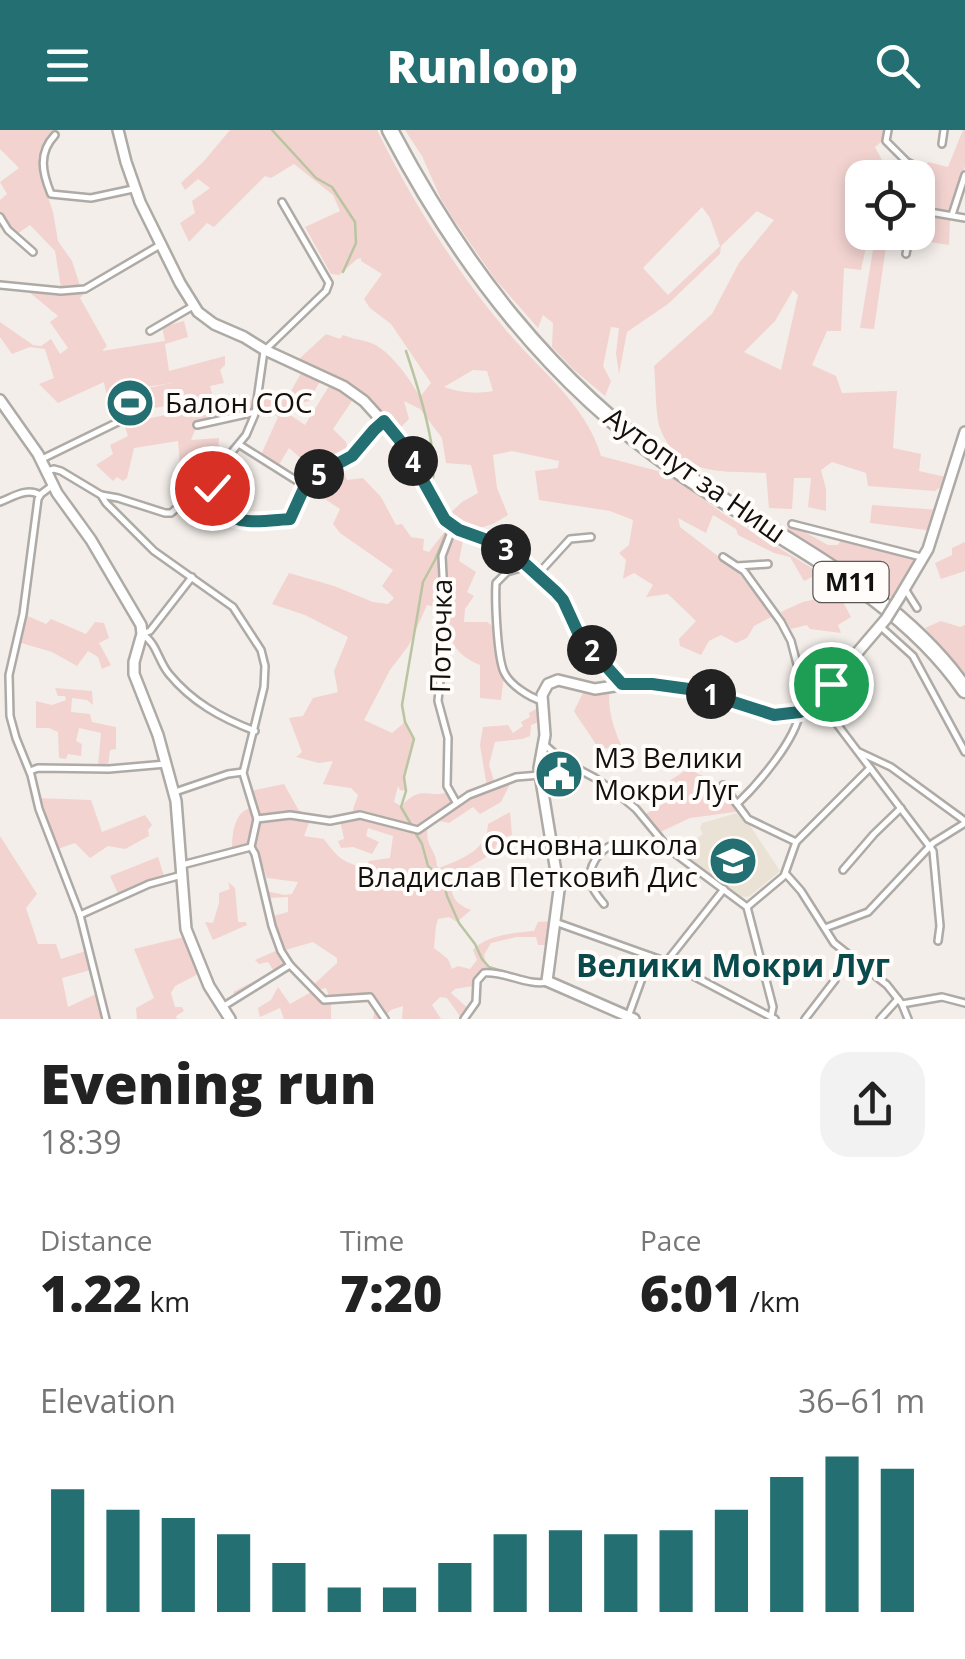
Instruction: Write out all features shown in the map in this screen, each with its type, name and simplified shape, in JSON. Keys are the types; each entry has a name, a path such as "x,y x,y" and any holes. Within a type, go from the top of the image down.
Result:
{"highway":[{"name":"Аутопут за Ниш","path":"393,130 476,262 522,320 582,384 677,463 898,609 934,642 965,680"},
{"name":"Аутопут за Ниш","path":"393,130 425,196 464,257 504,310 571,382 661,459 895,614 944,662 965,690"}],"street":[{"path":"118,130 135,188 193,306 209,321 349,389 402,443 443,517 453,527 502,547 538,575 560,596 580,637 622,684"},
{"path":"888,130 886,142 905,160"},
{"path":"942,144 944,130"},
{"path":"56,136 43,159 53,194 91,198 135,188"},
{"path":"952,215 965,176"},
{"path":"47,471 61,471 101,495 169,513 208,482 251,426 265,350 326,291 329,283 282,202"},
{"path":"935,212 965,218"},
{"path":"0,217 8,230 33,252"},
{"path":"0,285 64,292 87,288 160,245"},
{"path":"906,254 907,250"},
{"path":"150,331 193,306"},
{"path":"0,400 42,460 53,485 140,622 142,634 134,674 158,735 174,792 186,932 224,1015 290,966"},
{"path":"197,425 256,412"},
{"path":"42,460 120,421"},
{"path":"208,482 224,512 246,522 290,519 305,486 352,456 384,421"},
{"path":"548,982 559,882 540,775 544,744 542,694 548,684 558,680 595,689 652,684 696,690 770,715 800,712 816,700 884,623 924,558 965,432"},
{"path":"240,445 305,486"},
{"path":"950,478 965,483"},
{"path":"53,485 40,495 18,642 8,678 12,727 80,915 106,1019"},
{"path":"0,502 25,492 40,495"},
{"path":"101,495 139,538 233,607 261,650 265,684 243,772 257,819 251,847 272,926 290,966 322,1000 370,997 385,1019"},
{"path":"792,524 924,558"},
{"name":"Поточка","path":"453,527 442,556 444,596 438,703 449,744 446,786 456,802"},
{"path":"538,575 570,539 591,537"},
{"path":"724,557 750,579 781,622 816,700 930,846 935,861 938,942"},
{"path":"737,566 768,564"},
{"path":"527,566 507,572 496,583 501,658 510,681 542,701"},
{"path":"142,634 150,631 192,577"},
{"path":"902,593 917,608"},
{"path":"884,623 913,656 965,752"},
{"path":"142,634 152,642 170,675 201,705 255,731"},
{"path":"0,678 8,678"},
{"path":"737,804 786,744 800,712"},
{"path":"544,744 563,761 629,803 658,841 748,906 773,1018 667,962 556,922"},
{"path":"825,928 874,907 930,846 965,822 891,767 858,752"},
{"path":"30,771 166,764"},
{"path":"748,906 786,874 796,842 870,768"},
{"path":"174,792 243,772"},
{"path":"257,819 290,815 330,822 360,815 418,830 469,794 511,778 540,775"},
{"path":"724,785 744,815 755,824 796,842"},
{"path":"843,870 901,808"},
{"path":"604,904 590,880 599,854 618,843 658,841"},
{"path":"80,915 182,870 251,847"},
{"path":"786,874 837,946 881,980 900,1001 908,1019"},
{"path":"667,962 724,889"},
{"path":"464,1019 476,1002 477,981 484,973 548,982 631,1018 650,956"},
{"path":"805,1019 835,980"},
{"path":"880,1019 900,1001 942,997 965,1002"}],"shaded area":[{"path":"0,130 57,130 41,148 40,173 58,241 72,261 83,295 80,298 107,346 102,351 165,341 162,327 184,321 188,337 165,344 169,371 225,356 225,365 220,370 224,383 210,386 216,407 257,398 259,387 286,400 304,368 323,376 309,401 290,406 287,413 305,425 334,378 297,361 326,334 376,345 398,365 420,397 431,383 391,324 364,299 382,274 361,258 339,275 331,274 305,227 340,211 333,195 294,164 271,178 265,176 214,227 207,223 189,242 180,223 195,213 192,201 210,188 198,179 185,190 181,183 230,130 377,130 451,258 505,329 573,404 601,456 669,474 725,515 820,573 804,581 790,557 738,535 736,529 713,515 706,533 678,518 680,527 736,570 773,616 754,626 747,638 736,643 721,635 709,641 701,655 680,646 679,639 696,621 668,594 646,597 653,585 634,573 623,579 626,560 619,553 629,545 633,520 610,511 539,500 535,471 558,468 559,461 512,451 493,455 497,488 508,515 469,531 459,561 476,572 467,592 474,596 465,609 464,622 487,622 494,627 504,677 501,700 480,698 480,665 454,644 449,610 427,605 409,645 390,670 364,720 392,733 405,722 414,739 404,777 406,791 398,786 394,802 401,806 420,794 449,792 457,802 487,787 480,745 483,727 508,725 513,733 539,707 541,721 531,725 530,736 495,742 489,765 495,784 513,778 501,802 480,814 473,807 449,823 435,820 428,825 428,838 439,868 471,853 483,841 488,824 510,812 512,835 499,839 493,853 449,879 455,899 471,910 457,922 449,917 438,919 434,948 448,959 452,969 470,969 477,960 473,950 485,941 534,931 538,922 553,921 552,945 538,945 536,937 491,943 484,955 486,965 493,969 480,974 473,986 451,993 470,1010 462,1019 447,998 440,997 432,1005 441,1019 402,1019 403,1006 382,1019 373,1019 376,1003 370,997 331,1001 326,988 315,990 312,986 337,963 337,958 313,942 282,951 290,965 236,996 233,992 274,971 268,962 259,964 255,960 280,949 270,917 288,912 288,897 267,898 266,891 292,894 298,882 267,878 256,848 249,842 232,851 239,817 256,807 251,791 284,784 298,809 310,820 304,836 324,839 341,858 357,866 365,868 369,861 390,858 393,836 368,828 366,836 379,842 372,854 353,847 341,848 338,841 344,839 340,820 354,815 358,795 351,788 323,784 333,761 319,763 296,757 302,752 289,718 303,716 313,698 338,692 334,671 348,637 305,615 272,604 289,573 388,604 394,598 382,586 393,570 340,533 333,524 340,509 292,474 304,461 289,448 277,468 260,457 278,417 272,413 270,418 256,412 197,425 191,440 219,438 218,457 180,465 178,441 134,448 123,481 117,477 113,481 96,465 113,454 110,445 128,436 124,424 174,413 172,405 148,409 143,389 172,383 106,393 104,382 58,403 39,384 54,378 45,349 30,347 12,354 0,337 0,322 33,345 41,346 51,339 60,354 68,348 50,322 58,316 29,292 62,294 55,251 30,225 17,234 0,213 0,200 7,194 0,182 19,168 0,149","holes":["473,370 487,371 493,391 468,392 444,387","358,392 398,430 409,419 404,401 420,409 442,438 446,463 471,465 478,493 447,516 446,530 429,552 423,550 424,539 411,537 402,524 396,525 381,497 363,478 347,480 340,462 324,469 349,454 346,442 333,429"]},
{"path":"405,130 888,130 885,139 875,147 882,160 845,160 845,250 865,250 861,270 844,268 841,331 827,331 812,365 836,376 842,393 897,391 893,448 921,454 919,471 950,478 947,487 935,491 868,486 866,473 832,462 821,470 826,511 808,507 811,478 794,478 792,509 769,508 766,473 704,468 678,455 668,444 658,422 654,366 712,314 739,263 774,220 757,211 668,304 627,332 619,374 619,328 611,327 603,366 611,381 605,396 552,347 553,323 543,315 538,328 495,279 441,199 422,156","holes":["702,207 720,246 668,295 643,268","793,290 798,295 781,370 744,352 775,321"]},
{"path":"965,130 965,166 950,217 949,245 935,243 935,164 948,167"},
{"path":"873,250 886,250 874,329 860,328"},
{"path":"872,505 940,510 934,531 870,523"},
{"path":"792,525 828,545 838,545 842,538 924,558 899,598 889,597 785,529"},
{"path":"965,542 965,571 941,579 935,563 952,555 952,548"},
{"path":"831,591 848,592 843,602 851,617 838,625 841,633 810,629 807,625 791,629 781,612"},
{"path":"23,614 46,624 51,619 86,634 95,622 104,623 109,638 99,643 111,665 102,669 98,657 88,651 77,666 52,652 18,642"},
{"path":"941,621 965,625 965,674 925,628"},
{"path":"586,687 610,688 611,717 621,745 599,750 577,716 574,711"},
{"path":"55,688 92,691 93,705 72,698 71,712 90,714 92,722 116,727 116,749 110,750 108,766 98,766 101,733 79,728 76,741 82,744 81,756 68,754 66,759 59,758 58,732 36,728 36,701 52,705 66,700 65,696 58,696"},
{"path":"688,769 723,785 742,811 690,818 656,834 642,816 670,800 661,786"},
{"path":"36,798 91,800 102,832 145,815 152,825 149,836 125,849 108,846 90,858 75,843 55,850"},
{"name":"Основна школа Владислав Петковић Дис","path":"737,813 749,824 780,871 745,897 678,851 703,834 702,823"},
{"path":"0,836 37,894 26,908 38,944 56,944 61,959 89,950 94,969 62,978 68,1007 98,993 106,1019 0,1019"},
{"path":"158,857 165,879 120,898 110,876"},
{"path":"228,882 235,888 238,922 247,925 213,940 205,922 213,923 219,893 230,889"},
{"path":"188,936 202,972 175,986 171,993 175,1007 184,1011 177,1019 137,1019 136,1008 154,998 134,949"},
{"path":"278,987 290,1004 313,991 320,1002 331,1004 331,1019 284,1019 280,1008 260,1017 258,1008 271,1000"}],"waterway":[{"path":"272,130 316,178 332,187 355,222 356,243 343,272"},
{"path":"406,351 431,439 431,486"},
{"path":"412,826 401,807 414,739 402,705 423,582 448,529"},
{"path":"416,834 428,866 443,880 459,923 482,959 489,967 512,974"}],"place":[{"name":"Балон СОС","path":"130,403"},
{"name":"МЗ Велики Мокри Луг","path":"559,774"},
{"name":"Основна школа Владислав Петковић Дис","path":"733,861"}],"district":[{"name":"Велики Мокри Луг","path":"733,966"}],"route":[{"path":"212,488 226,514 238,520 290,519 305,486 352,456 384,421 414,462 445,520 512,552 556,592 580,637 622,684 696,690 761,713 789,715 800,712 831,684"}]}
